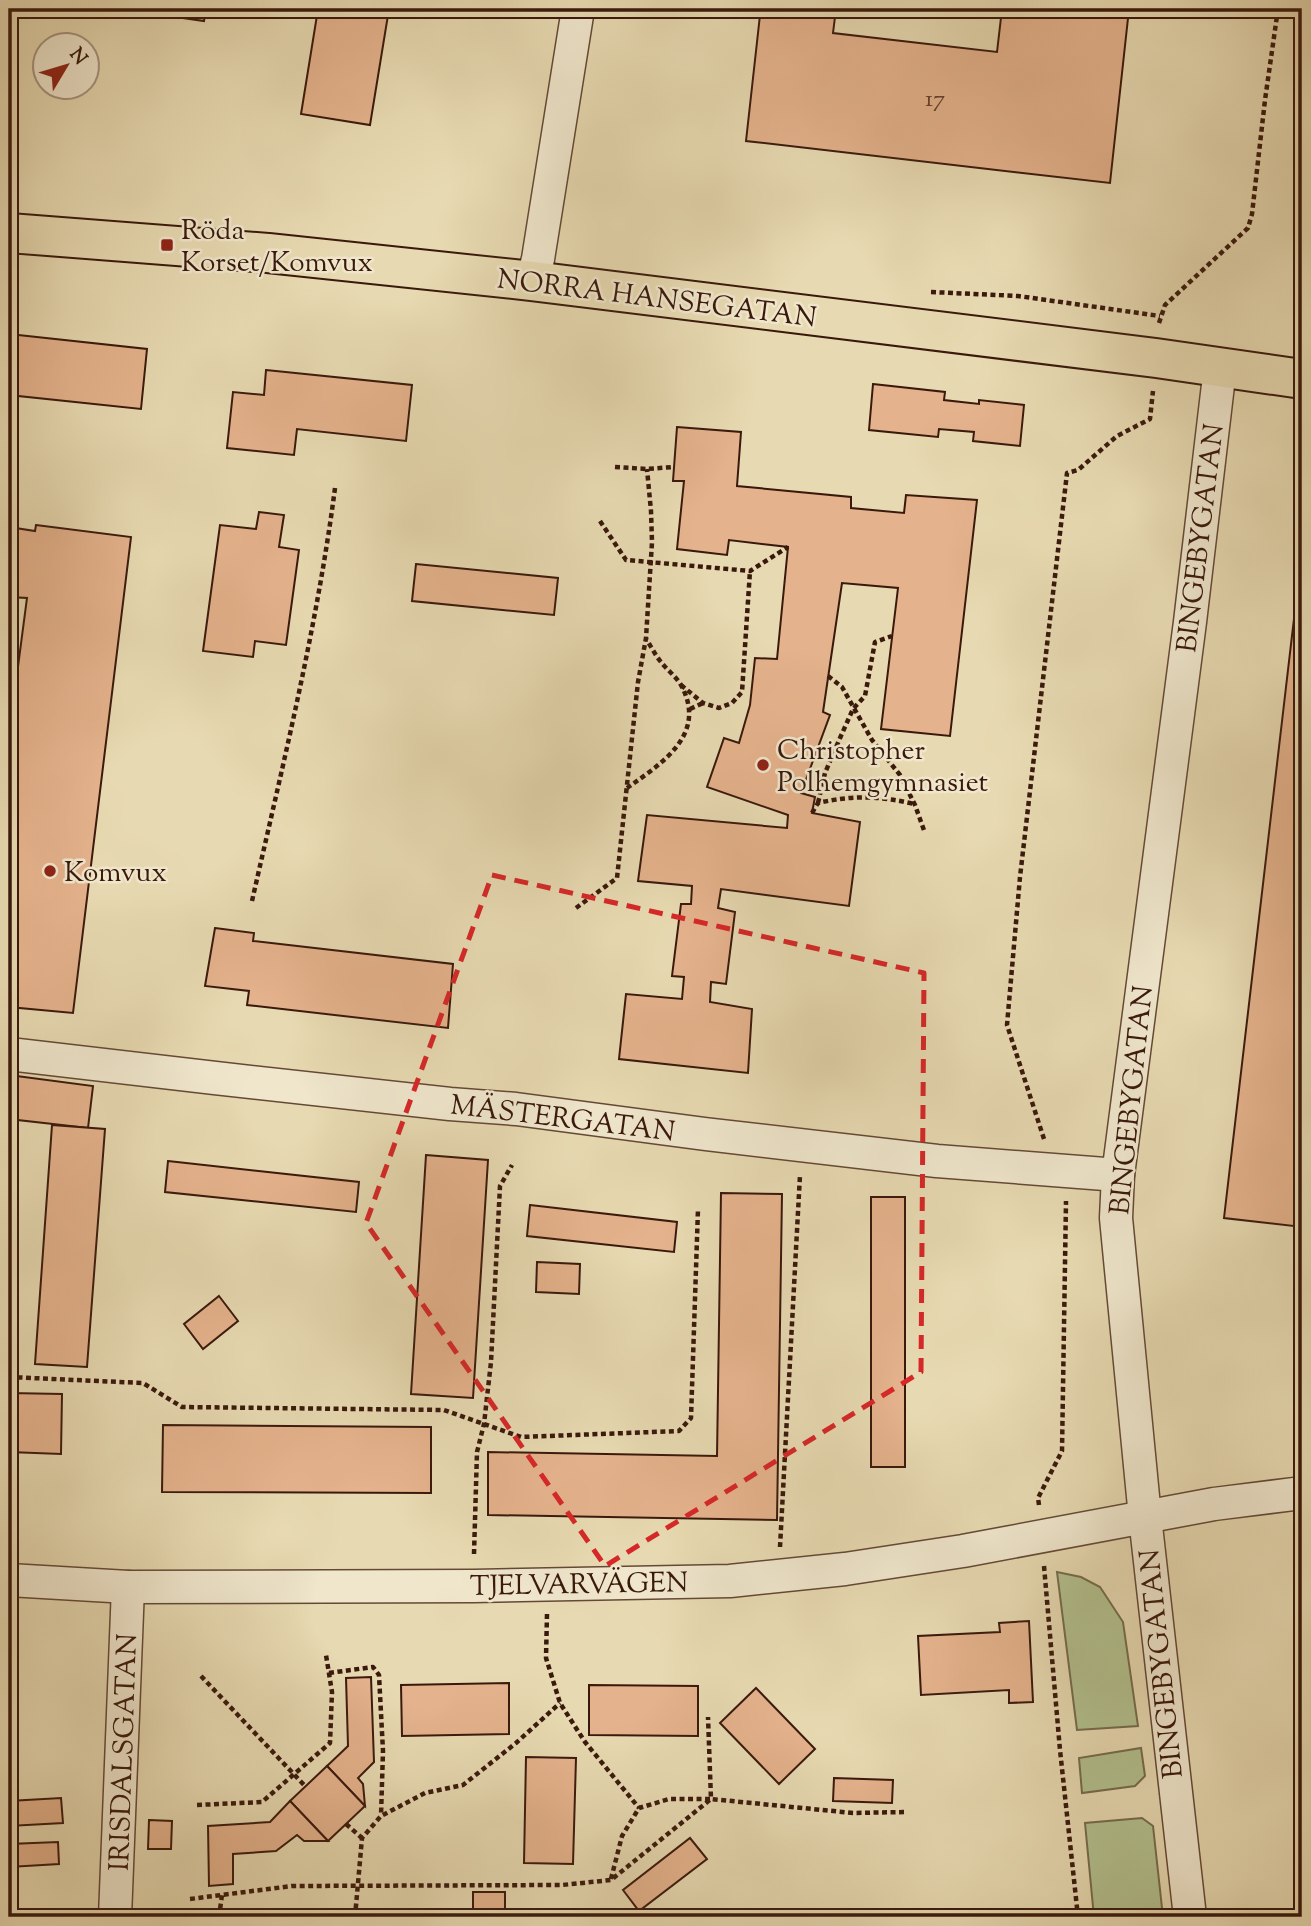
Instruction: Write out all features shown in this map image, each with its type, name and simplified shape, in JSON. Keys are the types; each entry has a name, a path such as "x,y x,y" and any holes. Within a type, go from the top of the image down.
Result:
{"main road":[{"name":"NORRA HANSEGATAN","path":"9,233 268,253 532,281 1156,358 1302,379"}],"street":[{"path":"532,281 538,259 578,9"},
{"name":"BINGEBYGATAN","path":"1190,1917 1144,1517 1115,1218 1118,1175 1220,369"},
{"name":"MÄSTERGATAN","path":"9,1054 450,1104 516,1109 937,1161 1118,1175"},
{"name":"TJELVARVÄGEN","path":"9,1580 128,1587 474,1586 730,1581 963,1551 1214,1504 1302,1493"},
{"name":"IRISDALSGATAN","path":"115,1917 128,1587"}],"path":[{"path":"1078,1917 1038,1498 1062,1451 1067,1206 1063,1171 1044,1140 1007,1025 1020,877 1067,473 1078,470 1116,436 1150,419 1160,316 1165,305 1248,228 1278,9"},
{"path":"615,467 674,467"},
{"path":"576,908 617,878 638,682 646,638 651,511 647,469"},
{"path":"252,901 289,734 329,533 335,488"},
{"path":"600,521 626,560 750,571 788,547"},
{"path":"646,638 660,661 681,685 703,703 719,708 732,703 742,692 750,571"},
{"path":"812,813 818,803 825,773 853,709 865,696 875,642 892,636"},
{"path":"828,676 842,687 872,740 900,775 925,832"},
{"path":"627,788 677,748 686,733 690,709 681,685"},
{"path":"690,709 703,703"},
{"path":"818,803 861,796 890,798 915,805"},
{"path":"778,1576 802,1146"},
{"path":"474,1586 477,1452 484,1424 491,1362 500,1186 512,1165"},
{"path":"9,1377 143,1384 182,1408 444,1410 520,1437 678,1431 691,1418 698,1209"},
{"path":"547,1583 545,1658 560,1703 584,1742 639,1808"},
{"path":"197,1805 262,1802 330,1742 331,1692 326,1655"},
{"path":"329,1673 373,1667 379,1675 383,1751 381,1816"},
{"path":"201,1676 305,1786"},
{"path":"355,1917 362,1838 381,1816 425,1793 463,1784 516,1743 560,1703"},
{"path":"708,1717 711,1799"},
{"path":"611,1880 622,1836 639,1808 670,1799 711,1799 853,1813 906,1812"},
{"path":"190,1899 292,1886 562,1885 611,1880 711,1799"},
{"path":"345,1824 362,1838"},
{"path":"219,1917 222,1895"}],"highlighted area":[{"path":"492,875 924,973 921,1372 605,1566 366,1223"}],"green space":[{"path":"1057,1572 1081,1577 1100,1587 1123,1622 1138,1726 1077,1730"},
{"path":"1141,1748 1145,1776 1135,1786 1082,1793 1079,1758"},
{"path":"1142,1818 1153,1826 1163,1917 1094,1917 1085,1823"}],"water":[{"path":"821,1910 821,1917 718,1917 725,1911"}],"building":[{"path":"121,9 206,9 204,21"},
{"path":"318,9 389,9 370,125 301,114"},
{"path":"702,9 836,9 833,33 997,52 1002,9 1129,9 1110,183 746,141 760,15"},
{"path":"9,334 147,349 141,409 9,395"},
{"path":"266,370 412,385 406,441 297,429 294,455 227,448 233,392 264,395"},
{"path":"873,384 945,392 944,400 979,404 979,400 1024,405 1020,446 973,441 974,432 939,429 938,437 869,430"},
{"name":"Christopher Polhemgymnasiet","path":"677,427 741,432 737,486 851,497 851,508 904,513 906,495 977,500 950,736 881,729 898,588 842,583 823,712 830,715 801,793 815,797 812,813 860,822 849,906 721,889 718,908 735,912 726,984 711,982 710,1002 752,1009 748,1073 619,1059 626,994 682,999 684,977 672,976 681,904 691,904 692,886 638,881 647,815 787,828 788,815 707,787 724,738 739,743 750,705 755,658 777,659 788,547 729,540 727,555 677,549 684,481 673,481"},
{"path":"259,512 284,515 279,547 299,550 286,645 255,641 253,657 203,651 220,525 256,529"},
{"name":"Komvux","path":"36,525 131,537 73,1013 9,1007 9,735 27,598 9,597 9,527 35,531"},
{"path":"1302,550 1302,1227 1224,1218"},
{"path":"416,564 558,578 554,615 412,601"},
{"path":"215,928 254,933 253,941 453,964 448,1028 247,1005 249,991 205,986"},
{"path":"9,1075 93,1086 88,1128 9,1119"},
{"path":"52,1125 105,1129 87,1367 35,1364"},
{"path":"426,1155 488,1160 473,1398 411,1394"},
{"path":"168,1161 359,1182 356,1212 165,1192"},
{"path":"721,1193 782,1194 777,1520 488,1515 488,1452 717,1456"},
{"path":"871,1197 905,1197 905,1467 871,1467"},
{"path":"530,1205 677,1222 674,1252 527,1236"},
{"path":"537,1262 580,1264 579,1294 536,1292"},
{"path":"219,1296 238,1321 203,1349 184,1324"},
{"path":"9,1393 62,1394 61,1454 9,1452"},
{"path":"163,1425 431,1427 431,1493 162,1492"},
{"path":"1302,1540 1302,1604 1297,1541"},
{"path":"1029,1621 1033,1702 1009,1703 1009,1690 921,1695 918,1636 1000,1632 999,1623"},
{"path":"371,1677 374,1762 358,1778 363,1784 365,1806 327,1766 348,1746 346,1678"},
{"path":"509,1683 509,1734 402,1736 401,1685"},
{"path":"589,1685 698,1686 698,1736 589,1735"},
{"path":"756,1688 815,1749 779,1784 720,1723"},
{"path":"526,1757 576,1758 573,1864 524,1863"},
{"path":"327,1766 365,1806 328,1841 290,1801"},
{"path":"834,1778 893,1780 892,1803 833,1801"},
{"path":"61,1798 63,1823 9,1826 9,1801"},
{"path":"290,1801 328,1841 304,1841 297,1835 276,1851 233,1854 233,1884 209,1886 208,1826 270,1822"},
{"path":"149,1820 172,1821 171,1849 148,1849"},
{"path":"690,1838 707,1859 639,1911 623,1890"},
{"path":"58,1842 59,1864 9,1867 9,1844"},
{"path":"473,1892 505,1892 505,1911 590,1911 590,1917 362,1917 362,1911 473,1913"}],"place":[{"name":"Röda Korset/Komvux","path":"167,245"},
{"name":"Christopher Polhemgymnasiet","path":"763,765"},
{"name":"Komvux","path":"50,871"}]}
